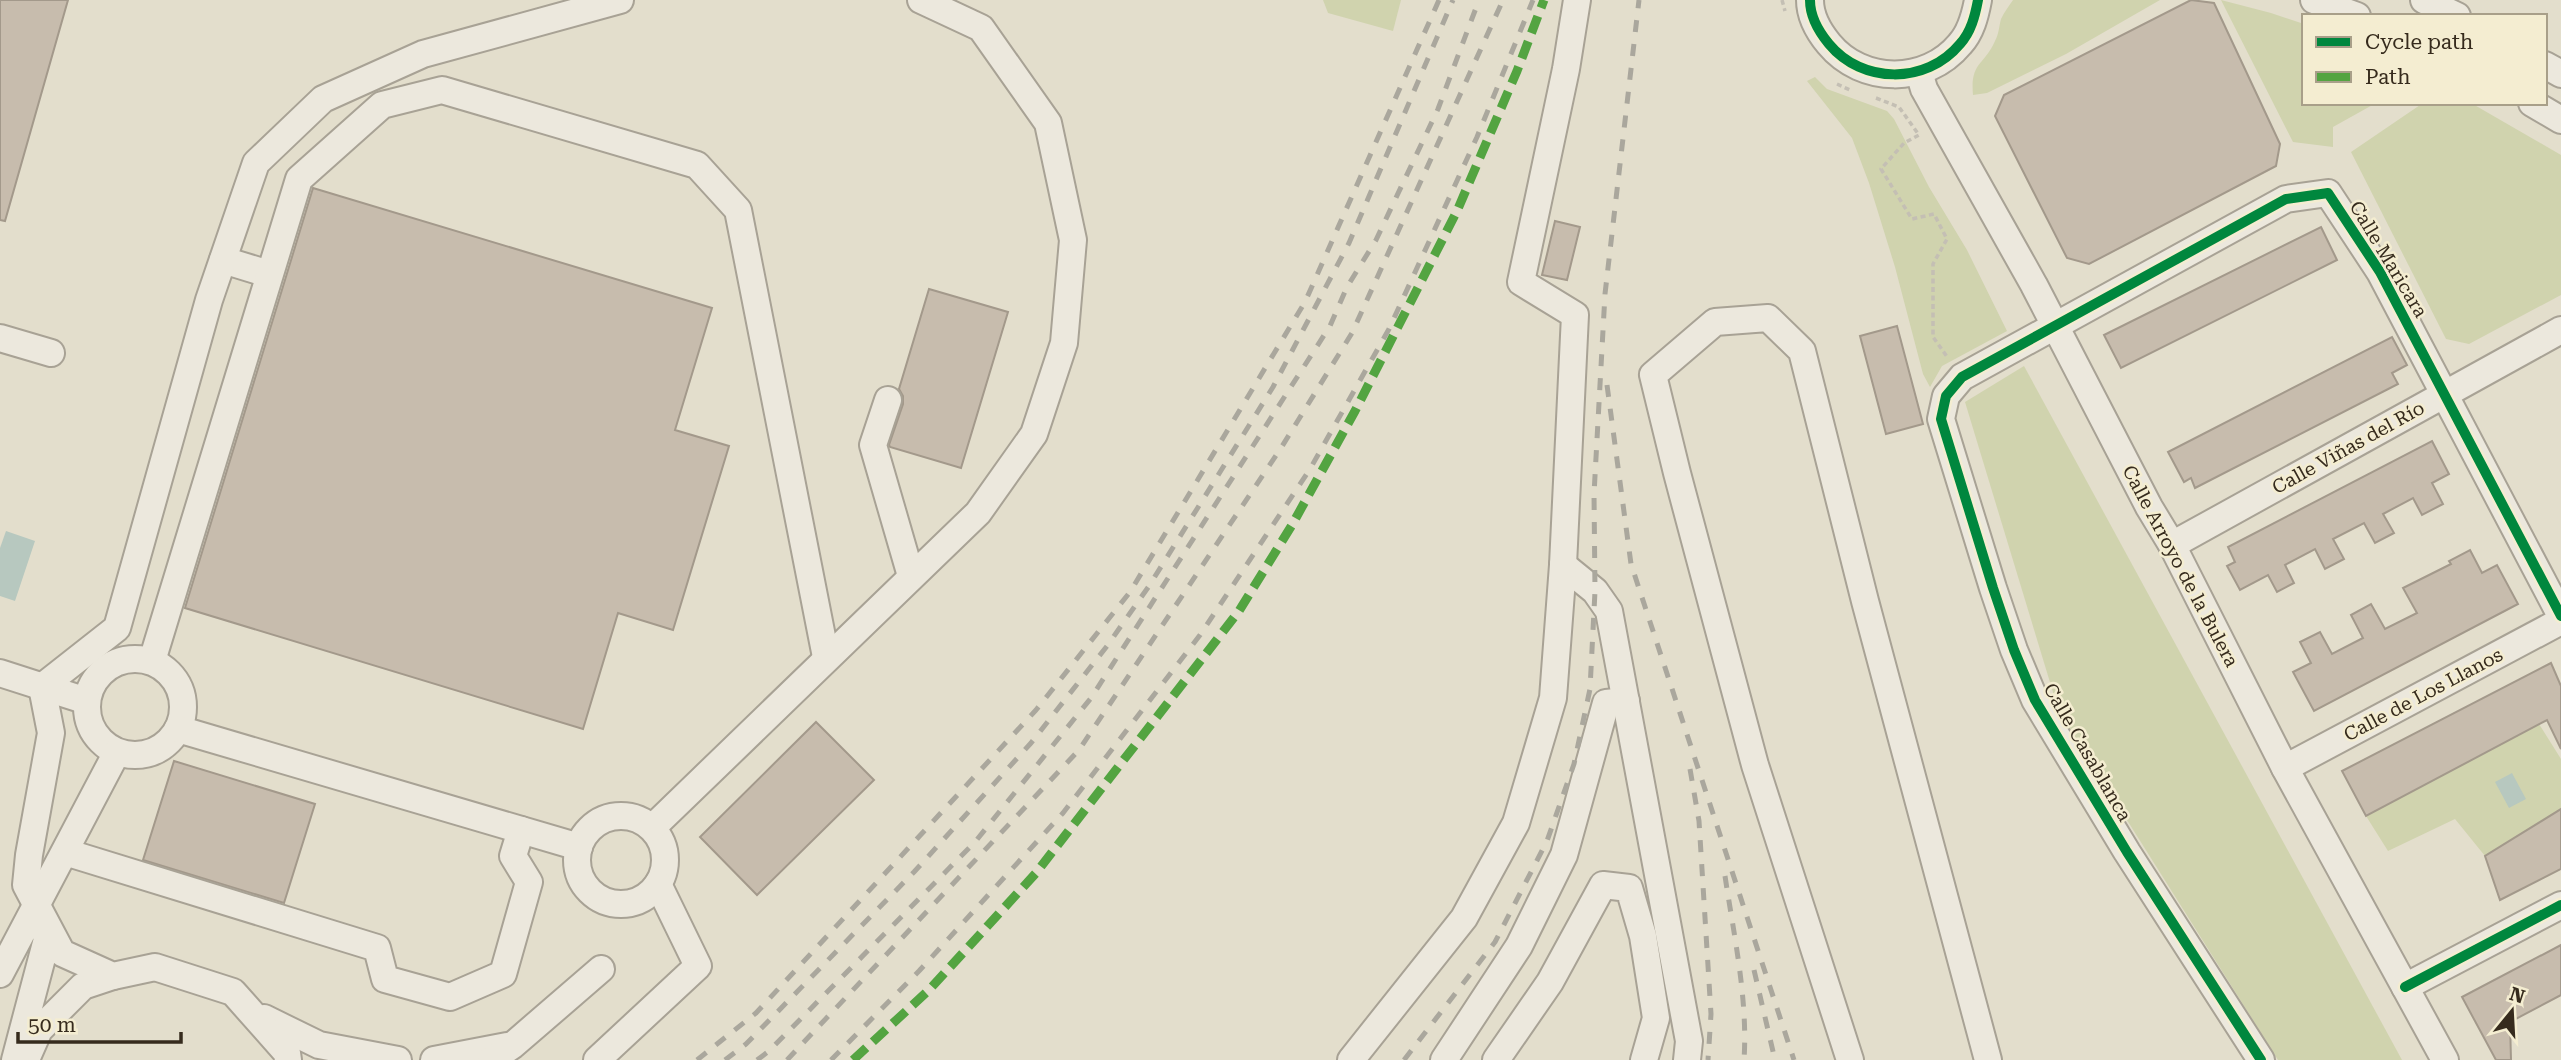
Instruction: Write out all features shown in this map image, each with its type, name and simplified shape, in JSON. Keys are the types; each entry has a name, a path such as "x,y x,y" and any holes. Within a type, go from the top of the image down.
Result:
{"street":[{"path":"42,687 117,628 209,300 256,163 323,99 423,54 620,0"},
{"path":"652,828 978,513 1034,434 1064,343 1073,240 1048,123 981,28 921,0"},
{"path":"1351,1060 1464,918 1516,823 1553,698 1563,565 1575,315 1521,282 1566,69 1577,0"},
{"path":"1810,0 1820,33 1838,55 1862,70 1890,76 1919,72 1942,61 1961,43 1974,21 1978,0"},
{"path":"2314,0 2352,14"},
{"path":"2424,0 2453,14"},
{"name":"Calle Arroyo de la Bulera","path":"1919,72 1924,89 2054,325 2149,507 2172,545 2286,768 2445,1060"},
{"path":"152,662 299,179 382,105 442,90 697,165 738,210 826,657"},
{"path":"2535,105 2561,120"},
{"name":"Calle Maricara","path":"2054,325 2286,199 2329,193 2380,272 2561,618"},
{"path":"223,260 269,274"},
{"path":"1850,1060 1755,765 1653,375 1715,322 1768,318 1802,352 1865,601 1988,1060"},
{"name":"Calle Casablanca","path":"2054,325 1962,377 1946,396 1941,419 1993,588 2014,650 2035,700 2127,852 2261,1060"},
{"name":"Calle Viñas del Río","path":"2172,545 2561,330"},
{"path":"0,338 51,353"},
{"path":"888,400 873,445 911,576"},
{"path":"1563,565 1595,591 1609,611 1689,1041 1687,1060"},
{"name":"Calle de Los Llanos","path":"2286,768 2561,618"},
{"path":"136,658 152,662 168,671 178,684 184,700 183,717 166,745 151,753 134,755 117,752 106,746 94,733 88,718 87,701 93,682 104,669 119,661 136,658"},
{"path":"0,673 87,701"},
{"path":"15,1060 47,939 26,885 51,733 42,687"},
{"path":"1444,1060 1519,946 1563,855 1606,704 1626,701"},
{"path":"178,729 579,847"},
{"path":"0,974 38,912 65,852 117,752"},
{"path":"611,817 633,818 652,828 661,840 665,855 664,870 658,884 648,896 631,902 616,903 601,899 589,890 581,877 577,862 579,847 596,823 611,817"},
{"path":"65,852 377,948 385,979 450,997 503,974 529,882 513,856 521,830"},
{"path":"597,1060 698,966 658,884"},
{"path":"1496,1060 1550,982 1603,886 1629,888 1643,936 1656,1018 1645,1059"},
{"path":"2405,987 2561,905"},
{"path":"38,912 62,953 113,976"},
{"path":"26,1060 40,1030 83,986 155,967 233,992 287,1053 288,1060"},
{"path":"491,1060 513,1045 601,969"},
{"path":"252,1013 319,1045 398,1060"},
{"path":"434,1060 513,1045"}],"path":[{"path":"1920,135 1904,143 1881,169 1912,219 1934,214 1947,239 1933,264 1933,337 1962,377"}],"green space":[{"path":"1323,0 1401,0 1393,31 1328,13"},
{"path":"2013,0 2160,0 2066,54 1987,93 1973,95 1976,70 1991,49 2001,19"},
{"path":"2221,0 2302,23 2302,105 2372,105 2333,127 2333,147 2293,142"},
{"path":"1815,77 1827,89 1887,111 1894,119 1929,187 1967,250 2007,331 1942,366 1930,387 1923,374 1895,267 1869,183 1852,138 1807,81"},
{"path":"2420,105 2474,105 2561,155 2561,295 2469,344 2446,339 2351,152"},
{"path":"2024,366 2402,1060 2278,1060 2059,712 1965,402"},
{"path":"2539,724 2561,759 2561,809 2485,856 2455,819 2388,851 2366,816"}],"shaded area":[{"path":"6,531 35,541 15,601 0,596 0,548"},
{"path":"2512,773 2526,799 2509,808 2495,782"}],"building":[{"path":"0,0 68,0 5,221 0,220"},
{"path":"2191,0 2214,3 2280,144 2276,166 2089,264 2067,258 1995,116 2004,95"},
{"path":"313,188 712,308 675,430 729,446 673,630 618,613 583,729 185,608"},
{"path":"1555,221 1580,227 1567,280 1542,275"},
{"path":"2321,227 2337,260 2121,368 2104,335"},
{"path":"929,289 1008,312 961,468 889,445 903,404 899,389"},
{"path":"1897,326 1923,424 1886,434 1860,336"},
{"path":"2392,337 2407,365 2392,373 2398,384 2195,488 2191,478 2184,482 2168,452"},
{"path":"2432,441 2449,474 2432,483 2443,504 2422,515 2413,498 2383,514 2394,533 2375,543 2364,523 2333,539 2344,559 2325,569 2315,549 2285,565 2294,583 2277,592 2268,575 2240,590 2227,566 2235,562 2228,547"},
{"path":"2470,550 2482,573 2497,565 2518,604 2314,711 2293,672 2311,663 2300,642 2320,632 2332,654 2363,638 2351,615 2371,604 2385,629 2417,613 2403,588 2451,564 2449,561"},
{"path":"2551,663 2561,686 2561,749 2547,720 2366,816 2342,771"},
{"path":"816,722 874,780 757,895 700,837"},
{"path":"174,761 315,804 284,903 143,860"},
{"path":"2561,809 2561,869 2500,900 2485,856"},
{"path":"2561,945 2561,995 2510,1022 2511,1060 2496,1060 2462,997"}],"railway":[{"path":"697,1060 756,1013 1036,710 1130,592 1305,302 1439,0"},
{"path":"725,1060 746,1044 914,872 1031,743 1107,646 1149,586 1273,387 1349,243 1453,0"},
{"path":"757,1060 769,1051 975,842 1091,698 1330,326 1347,287 1376,240 1438,109 1479,0"},
{"path":"787,1060 1079,750 1281,448 1352,333 1503,0"},
{"path":"831,1060 919,971 1063,813 1200,635 1310,469 1389,329 1477,137 1533,0"},
{"path":"1404,1060 1495,942 1547,841 1574,764 1590,689 1595,591 1594,494 1605,294 1639,0"},
{"path":"1607,385 1631,564 1794,1060"},
{"path":"1690,769 1699,821 1711,1014 1708,1060"},
{"path":"1725,876 1742,991 1744,1060"},
{"path":"1754,970 1775,1060"}],"marked path":[{"path":"853,1060 929,990 1036,873 1239,611 1292,525 1355,411 1457,211 1517,71 1544,0"}],"cycle path":[{"path":"1810,0 1813,18 1819,29 1829,44 1843,57 1859,67 1894,74 1912,73 1930,67 1946,57 1967,34 1978,0"},
{"path":"2261,1060 2127,852 2035,700 2014,650 1993,588 1941,419 1946,396 1962,377 2286,199 2328,193 2380,272 2561,616"},
{"path":"2405,987 2561,905"}]}
